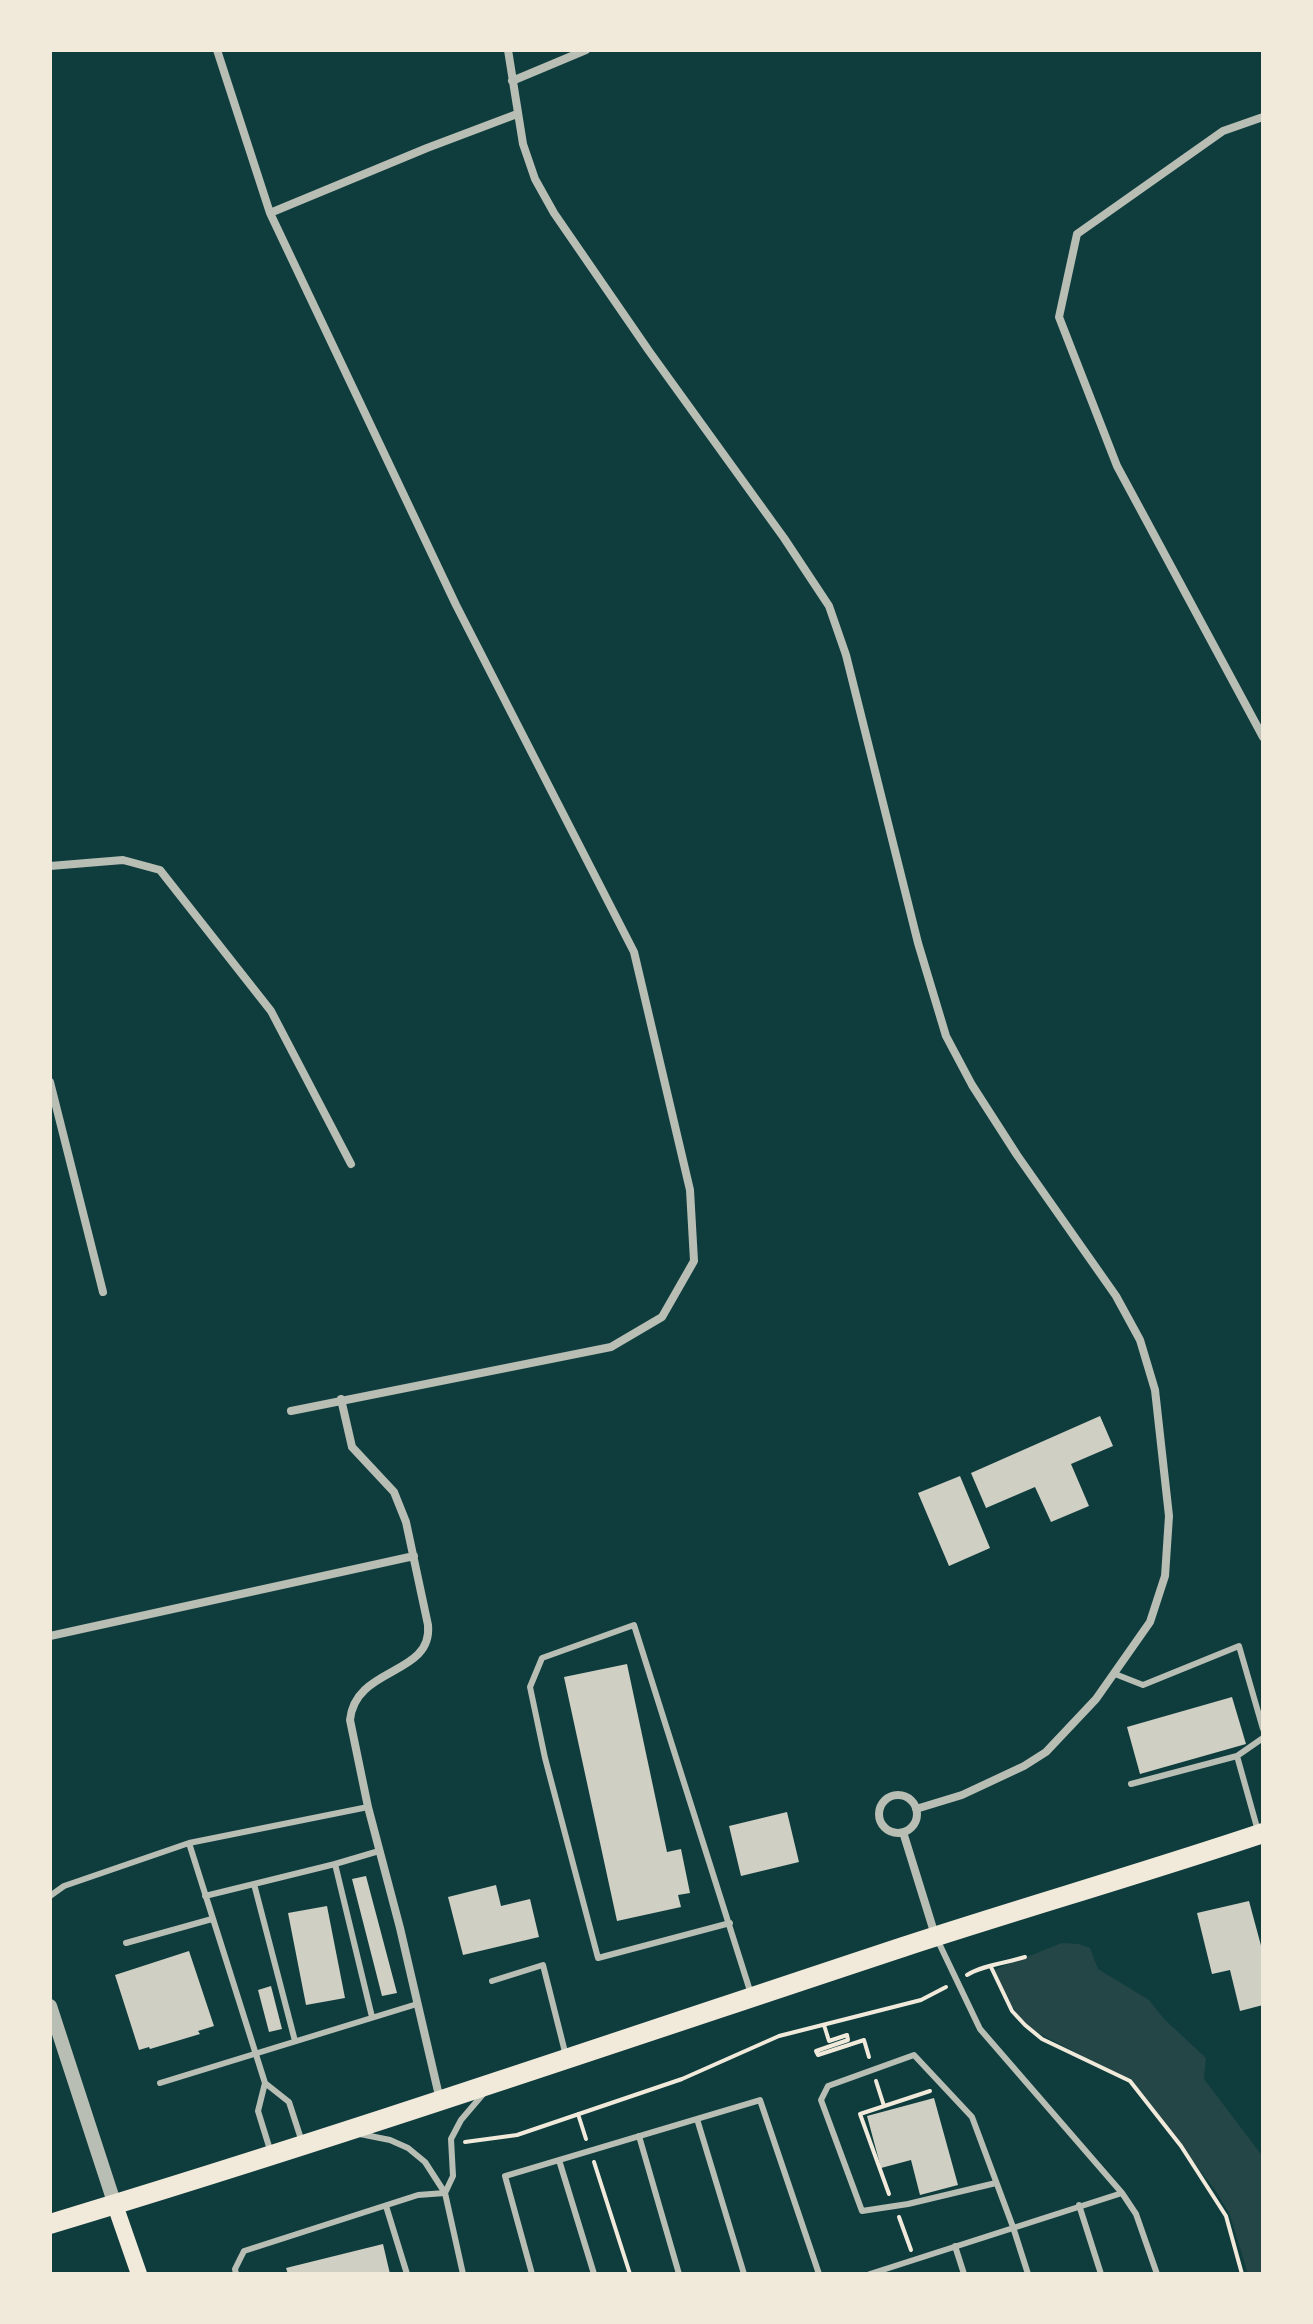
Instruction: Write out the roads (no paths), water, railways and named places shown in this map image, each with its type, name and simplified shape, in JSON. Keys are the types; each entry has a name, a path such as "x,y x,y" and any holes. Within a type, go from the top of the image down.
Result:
{"main road":[{"path":"50,2224 440,2101 936,1936 1261,1834"},
{"path":"115,2205 139,2274"}],"street":[{"path":"217,50 270,213 456,605 634,952 690,1190 694,1261 662,1317 611,1347 291,1411"},
{"path":"508,50 523,144 535,179 554,213 829,606 846,655 918,943 946,1036 972,1085 1017,1155 1116,1296 1140,1340 1155,1390 1169,1516 1165,1576 1150,1622 1115,1674 1075,1723 1046,1752 1024,1766 962,1795 916,1809"},
{"path":"512,81 586,50"},
{"path":"270,213 517,114"},
{"path":"1263,117 1223,131 1077,234 1059,317 1117,466 1263,737"},
{"path":"50,866 123,860 160,870 271,1011 351,1164"},
{"path":"50,1082 103,1292"},
{"path":"341,1399 352,1447 394,1492 406,1522 429,1638 422,1653 364,1688 351,1710 350,1720 368,1807 440,2101"},
{"path":"50,1636 414,1556"},
{"path":"899,1795 911,1801 916,1809 914,1825 903,1832 891,1832 882,1825 880,1807 887,1798 899,1795"},
{"path":"903,1832 936,1936"},
{"path":"50,2006 115,2205"}],"lane":[{"path":"730,1923 598,1958 545,1758 530,1687 542,1658 634,1625 730,1923 752,1997"},
{"path":"1115,1674 1143,1685 1239,1646 1263,1729"},
{"path":"1131,1784 1237,1756 1263,1738"},
{"path":"1237,1756 1261,1834"},
{"path":"50,1896 64,1886 189,1843 368,1807"},
{"path":"189,1843 265,2083 258,2111 272,2155"},
{"path":"205,1896 379,1851"},
{"path":"335,1864 372,2017"},
{"path":"254,1884 295,2041"},
{"path":"126,1943 212,1919"},
{"path":"936,1936 980,2029 1122,2193 1136,2214 1157,2274"},
{"path":"492,1981 543,1965 566,2060"},
{"path":"160,2083 417,2004"},
{"path":"996,2183 862,2211 821,2100 828,2086 914,2055 972,2117 1013,2227 1028,2274"},
{"path":"265,2083 289,2102 303,2145"},
{"path":"445,2193 453,2176 452,2143 461,2120 492,2084"},
{"path":"532,2274 505,2176 760,2100 819,2274"},
{"path":"697,2119 744,2274"},
{"path":"346,2131 390,2140 408,2148 425,2162 445,2193 463,2274"},
{"path":"639,2136 679,2274"},
{"path":"559,2160 594,2274"},
{"path":"236,2274 235,2269 244,2251 418,2195 445,2193"},
{"path":"870,2274 1122,2193"},
{"path":"1079,2205 1101,2274"},
{"path":"386,2206 407,2274"},
{"path":"955,2246 964,2274"}]}
